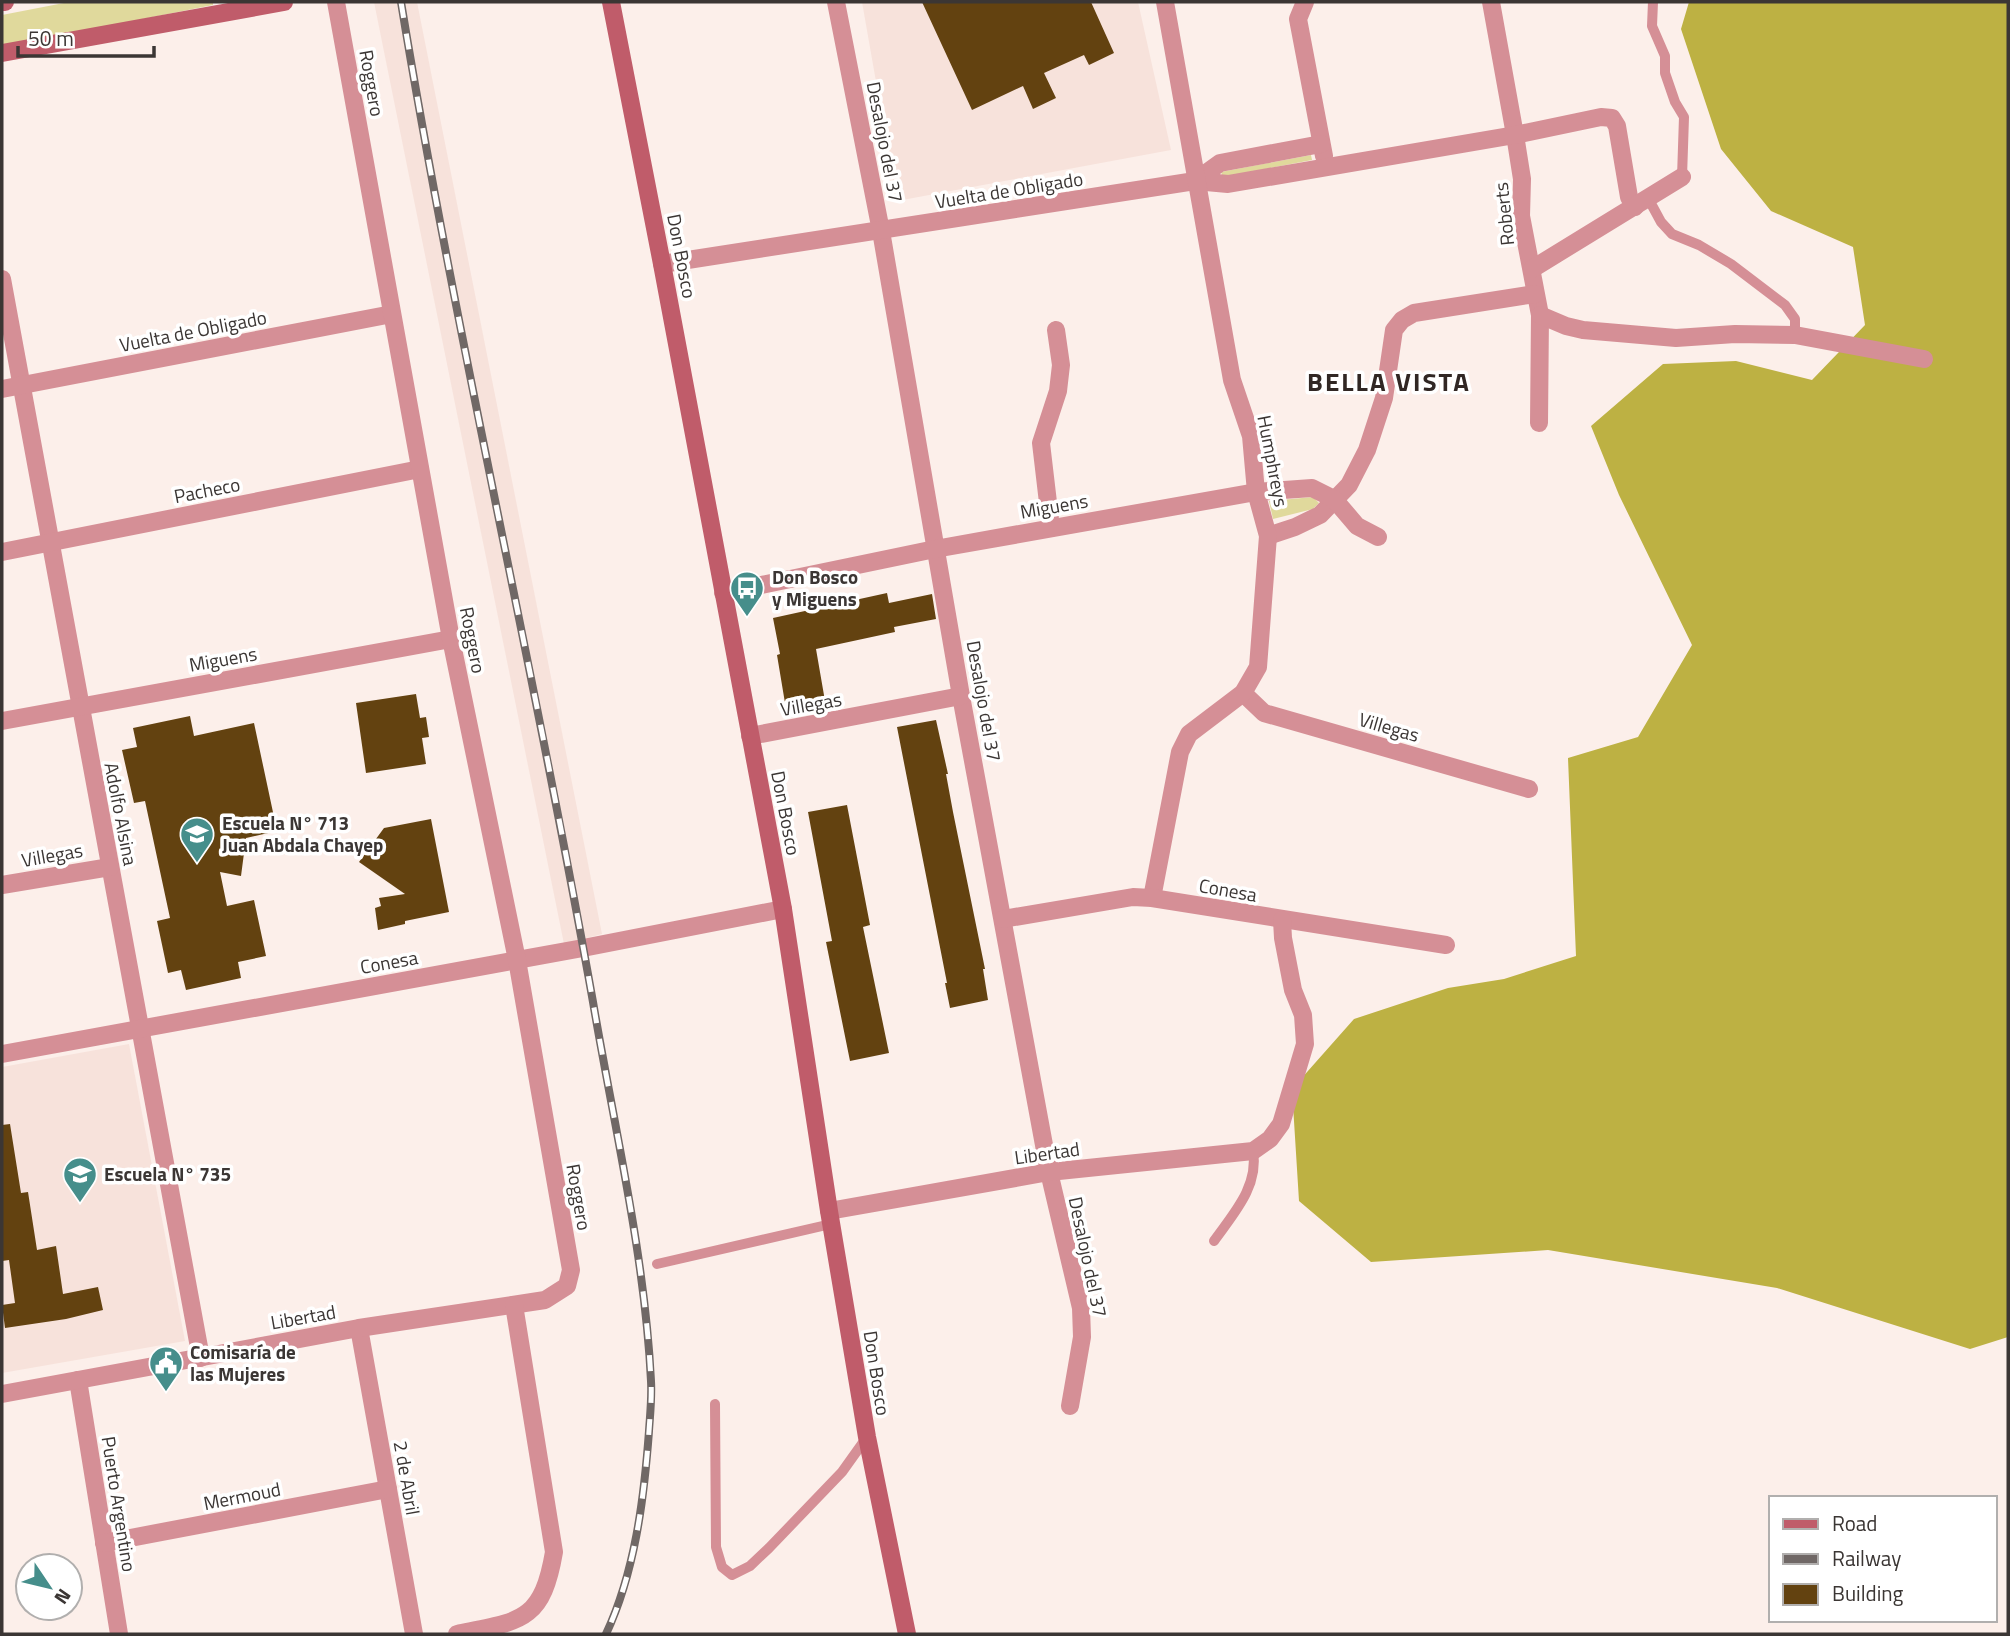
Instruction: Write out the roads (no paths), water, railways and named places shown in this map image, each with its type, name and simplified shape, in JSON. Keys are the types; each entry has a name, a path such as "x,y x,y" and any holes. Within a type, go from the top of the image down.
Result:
{"street":[{"path":"2,53 224,7 284,2"},
{"name":"Roggero","path":"336,2 451,639 517,960 571,1270 567,1286"},
{"name":"Don Bosco","path":"611,2 783,909 830,1218 867,1437 907,1634"},
{"name":"Desalojo del 37","path":"836,2 881,232 961,696 1049,1172 1081,1308 1083,1337 1070,1406"},
{"name":"Humphreys","path":"1152,898 1180,752 1189,734 1243,693 1258,667 1268,536 1256,492 1251,436 1232,380 1165,2"},
{"path":"1305,2 1298,19 1326,168"},
{"name":"Roberts","path":"1490,2 1516,135 1522,180 1521,216 1540,315 1539,423"},
{"name":"Vuelta de Obligado","path":"662,264 1195,181 1228,184 1516,135 1601,117 1612,118 1617,126 1629,197 1642,203"},
{"name":"Vuelta de Obligado","path":"1195,181 1220,163 1321,144"},
{"path":"1532,269 1682,177"},
{"name":"Adolfo Alsina","path":"2,279 201,1357"},
{"path":"1268,536 1320,515 1349,485 1367,450 1384,398 1394,330 1402,320 1414,313 1535,294"},
{"name":"Vuelta de Obligado","path":"2,389 392,314"},
{"path":"1540,315 1566,327 1583,330 1676,338 1735,334 1795,335 1924,359"},
{"path":"1051,528 1041,443 1058,391 1061,365 1056,330"},
{"name":"Pacheco","path":"2,552 420,469"},
{"name":"Miguens","path":"723,593 935,549 1256,492 1312,488 1334,499"},
{"path":"1334,499 1357,526 1378,537"},
{"name":"Miguens","path":"2,721 451,639"},
{"name":"Villegas","path":"1243,693 1264,713 1529,789"},
{"name":"Villegas","path":"750,736 961,696"},
{"name":"Villegas","path":"2,885 110,867"},
{"name":"Conesa","path":"1003,919 1133,897 1152,898 1446,945"},
{"name":"Conesa","path":"2,1054 783,909"},
{"name":"Libertad","path":"830,1218 1049,1172 1253,1151 1270,1139 1281,1124 1305,1044 1303,1015 1293,990 1282,920"},
{"name":"Libertad","path":"2,1394 359,1328 545,1300 567,1286"},
{"path":"457,1634 500,1626 527,1615 542,1597 550,1576 554,1552 514,1305"},
{"name":"2 de Abril","path":"359,1328 414,1634"},
{"name":"Puerto Argentino","path":"78,1380 119,1634"},
{"name":"Mermoud","path":"104,1543 388,1489"}],"lane":[{"path":"1653,2 1652,26 1665,56 1665,74 1675,102 1684,117 1682,177"},
{"path":"1642,203 1672,234 1699,245 1731,264 1785,305 1795,319 1795,335"},
{"path":"1214,1241 1248,1193 1255,1165 1253,1151"},
{"path":"657,1264 830,1218"},
{"path":"715,1404 716,1547 722,1567 732,1575 750,1566 769,1548 842,1472 867,1437"}],"railway":[{"path":"401,2 470,378 570,877 628,1191 642,1286 651,1387 644,1483 631,1560 606,1634"}],"place":[{"name":"Don Bosco y Miguens","path":"747,618"},
{"name":"Escuela N° 713 Juan Abdala Chayep","path":"197,864"},
{"name":"Escuela N° 735","path":"80,1204"},
{"name":"Comisaría de las Mujeres","path":"166,1393"}],"district":[{"name":"BELLA VISTA","path":"1389,382"}]}
